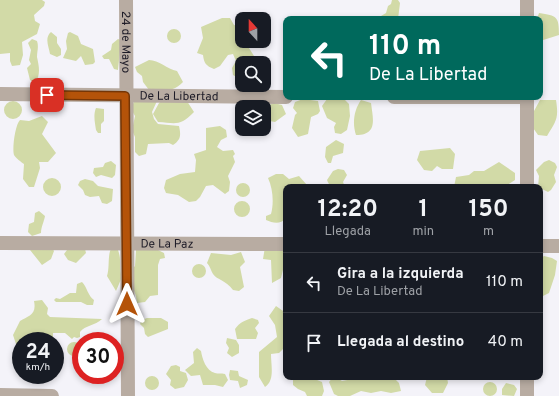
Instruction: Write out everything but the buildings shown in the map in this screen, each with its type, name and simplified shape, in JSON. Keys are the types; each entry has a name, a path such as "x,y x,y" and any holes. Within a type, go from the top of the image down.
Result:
{"street":[{"name":"24 de Mayo","path":"126,0 125,96 128,396"},
{"path":"527,0 527,16"},
{"name":"De La Libertad","path":"0,94 283,97"},
{"path":"527,100 527,184"},
{"name":"De La Paz","path":"0,243 283,244"},
{"path":"543,246 559,246"},
{"path":"527,380 527,396"},
{"path":"0,395 52,396"}],"green space":[{"path":"0,0 42,0 45,2 44,6 34,15 35,21 40,24 37,34 22,42 23,55 20,65 12,66 10,61 10,53 0,54"},
{"path":"392,0 398,0 400,3 398,16 381,16 386,13 388,6 391,4"},
{"path":"539,13 556,18 559,35 543,40 543,16 538,16"},
{"path":"222,18 230,18 235,25 235,48 249,48 254,56 235,56 235,59 233,54 228,55 220,66 214,69 209,67 204,60 203,55 197,53 203,38 201,27"},
{"path":"171,29 177,29 181,33 181,39 177,43 171,43 167,39 167,33"},
{"path":"51,32 57,37 57,43 61,49 61,55 57,57 50,54 48,46 47,40"},
{"path":"70,32 78,36 81,44 93,49 95,62 93,64 85,65 81,56 76,61 63,58 67,49 66,41 68,33"},
{"path":"32,39 37,41 38,45 37,57 39,73 35,83 30,80 27,68 31,64 29,60 31,50 28,43"},
{"path":"118,39 121,40 118,70 114,69 109,59 104,59 102,56 111,50 112,44"},
{"path":"149,60 156,61 177,71 183,82 171,90 149,90 143,82 142,76 137,72 135,67"},
{"path":"235,63 235,76 233,75 232,68"},
{"path":"165,98 185,98 194,112 181,122 158,122 153,114 159,103"},
{"path":"300,100 318,101 320,111 318,114 311,117 308,134 298,137 292,128 295,115 297,113 293,108 295,102"},
{"path":"326,100 345,100 349,104 350,116 347,130 341,134 335,133 334,127 336,123 327,118 322,106"},
{"path":"361,100 371,103 373,120 371,129 368,132 356,135 354,117"},
{"path":"540,100 556,100 556,120 547,136 538,135 531,125 534,111"},
{"path":"13,101 19,104 22,110 19,116 13,119 7,116 4,110 7,104"},
{"path":"157,101 152,112 154,119 158,124 179,126 180,137 173,145 169,143 148,144 146,154 139,156 135,152 135,137 132,130 135,116 132,106 134,102"},
{"path":"274,103 282,105 286,114 275,122 271,121 271,104"},
{"path":"96,108 104,109 104,121 101,124 101,133 98,133 96,130 94,116"},
{"path":"42,116 48,122 42,134 56,153 48,162 39,162 40,168 34,187 29,187 23,179 24,164 14,155 14,137 20,120 29,121"},
{"path":"220,126 226,130 227,137 221,140 217,147 223,151 233,150 235,154 233,156 235,162 228,176 230,182 229,191 225,194 213,185 206,186 196,201 189,202 178,195 166,193 164,188 166,180 180,174 195,172 196,160 194,154 206,150 206,128"},
{"path":"336,140 344,144 343,153 333,156 331,163 328,163 325,157 326,147"},
{"path":"450,148 455,154 453,169 442,169 437,166 432,171 424,170 417,160 420,151"},
{"path":"549,160 555,163 557,167 554,175 556,182 548,192 543,190 543,184 538,184 539,176 536,170 544,162"},
{"path":"111,161 116,165 115,175 112,178 101,175 96,177 93,173 94,168 103,167 105,163"},
{"path":"499,162 515,173 515,180 509,184 455,184 456,177 469,175 474,171 484,171"},
{"path":"338,169 344,170 347,175 343,182 344,184 328,183 327,180 333,171"},
{"path":"276,174 283,174 289,179 299,176 306,184 283,184 283,221 281,222 276,223 266,220 266,216 271,214 272,205 272,191 268,178"},
{"path":"52,178 58,181 61,187 58,193 52,196 46,193 43,187 46,181"},
{"path":"85,179 93,181 98,186 113,189 112,201 107,204 102,203 99,196 90,197 85,195 83,190 78,185 80,181"},
{"path":"240,183 246,183 250,187 250,193 246,197 240,197 236,193 236,187"},
{"path":"242,201 249,206 250,209 245,216 242,217 235,212 234,209 239,202"},
{"path":"39,211 45,216 41,233 32,236 28,232 29,224 34,222 35,213"},
{"path":"70,246 85,249 86,253 76,263 68,260 64,254"},
{"path":"112,247 116,247 119,254 122,277 116,291 107,276 110,250"},
{"path":"265,247 283,248 283,270 281,278 272,283 271,260 263,259"},
{"path":"52,248 54,251 51,259 42,265 30,250"},
{"path":"136,250 158,250 164,253 165,258 160,259 158,265 158,295 150,296 145,302 137,303 129,273 135,266"},
{"path":"241,252 245,262 240,267 244,287 239,291 233,290 215,276 207,263 211,253 231,255"},
{"path":"543,257 552,258 557,261 555,275 549,293 543,296"},
{"path":"196,264 202,264 206,268 206,274 202,278 196,278 192,274 192,268"},
{"path":"82,282 94,300 93,305 87,305 81,302 56,302 54,300 56,298 60,299 70,293 76,293 77,284"},
{"path":"42,300 48,308 47,314 50,317 102,319 80,332 72,332 72,339 64,332 14,332 20,321 33,312 35,306 34,301"},
{"path":"276,306 283,311 283,349 279,353 271,354 271,377 270,381 265,387 259,377 259,352 277,337 275,325 269,316"},
{"path":"147,318 161,318 168,322 168,329 148,337 145,334 144,328 140,324 142,320"},
{"path":"252,318 258,320 259,323 255,328 258,333 256,339 237,339 235,329 240,323"},
{"path":"227,338 236,340 239,345 239,353 232,357 227,353 229,348 226,343"},
{"path":"71,342 72,356 67,352 67,346"},
{"path":"197,348 201,351 203,361 209,370 215,373 225,374 228,380 223,387 203,385 200,375 191,376 185,370 194,363 193,352"},
{"path":"176,365 180,367 180,371 186,373 188,380 184,387 175,389 170,385 171,380 166,374 171,366"},
{"path":"230,370 238,371 239,376 248,380 247,385 240,388 238,381 230,380"},
{"path":"149,376 155,376 159,380 159,386 155,390 149,390 145,386 145,380"},
{"path":"293,380 317,380 322,382 324,391 322,396 307,396 305,392 293,385"},
{"path":"331,380 396,380 399,383 401,391 391,393 381,391 371,393 361,391 350,396 338,396 334,394 329,382"},
{"path":"426,380 448,380 448,383 443,393 432,393 425,385"},
{"path":"487,382 493,382 497,386 497,392 493,396 487,396 483,392 483,386"},
{"path":"506,383 514,385 517,389 514,396 502,395 502,389"}],"route":[{"path":"47,95 125,96 127,304"}]}
